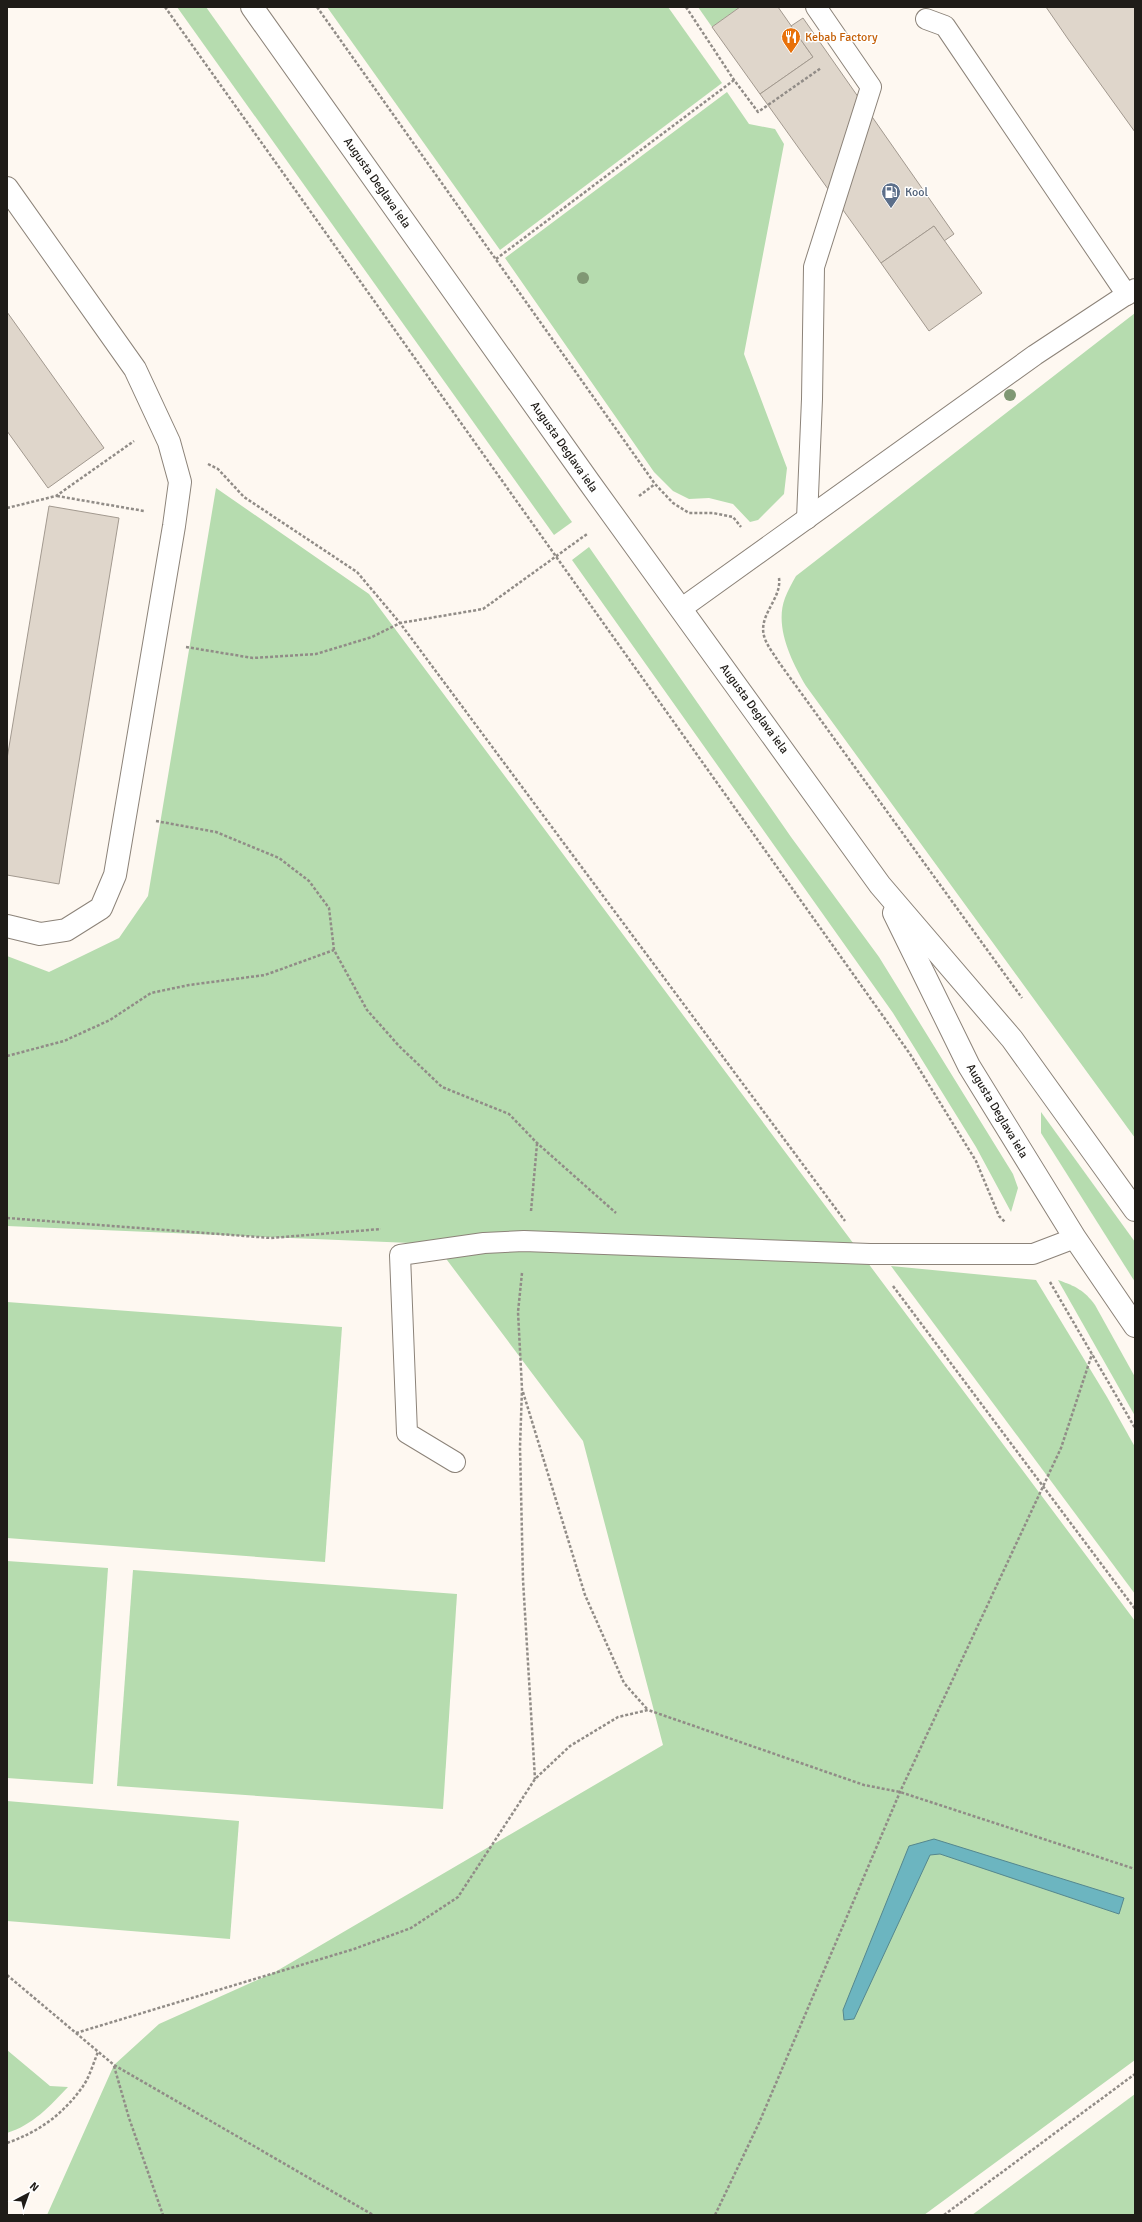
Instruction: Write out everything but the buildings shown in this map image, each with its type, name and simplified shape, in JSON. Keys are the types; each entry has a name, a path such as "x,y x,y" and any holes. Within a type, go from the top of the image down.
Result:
{"main road":[{"name":"Augusta Deglava iela","path":"252,7 613,515 682,608 880,885 1012,1039 1135,1210"},
{"path":"7,188 135,369 169,442 180,482 124,815 116,875 101,908 66,930 40,934 7,926"},
{"name":"Augusta Deglava iela","path":"880,885 969,1066 1075,1238 1135,1326"}],"lane":[{"path":"807,519 812,399 814,267 871,87 816,7"},
{"path":"682,608 1035,355 1131,292 945,26 926,18"},
{"path":"455,1462 407,1433 400,1255 484,1243 524,1241 870,1254 1034,1254 1075,1238"}],"path":[{"path":"165,7 910,1054 976,1161 999,1216 1034,1254 1135,1428"},
{"path":"317,7 655,484 673,502 689,513 733,517 780,579 776,595 763,620 765,638 778,661 1024,1000"},
{"path":"686,7 734,80 758,112 846,50"},
{"path":"496,258 734,80"},
{"path":"7,508 56,496 160,423"},
{"path":"169,442 218,469 244,497 357,572 400,622 1135,1609"},
{"path":"154,642 253,658 316,654 372,637 400,622 484,608 655,484"},
{"path":"56,496 175,516"},
{"path":"124,815 216,832 279,858 309,881 329,908 334,950 367,1010 399,1046 442,1087 509,1114 537,1143 619,1215"},
{"path":"7,1056 64,1041 110,1020 150,993 189,985 265,975 334,950"},
{"path":"535,1779 522,1580 520,1448 522,1389 518,1312 524,1241 530,1217 537,1143"},
{"path":"716,2215 762,2115 900,1792 1061,1448 1092,1354"},
{"path":"522,1389 585,1595 624,1683 648,1710 864,1784 900,1792 1135,1869"},
{"path":"76,2033 354,1949 411,1928 458,1896 535,1779 570,1746 618,1717 648,1710"},
{"path":"7,1975 15,1984 114,2066 373,2215"},
{"path":"7,2143 31,2134 58,2114 82,2088 98,2052"},
{"path":"114,2066 129,2118 163,2215"},
{"path":"944,2215 1135,2074"}],"green space":[{"path":"177,7 206,7 572,522 554,535"},
{"path":"327,7 668,7 722,83 500,250"},
{"path":"698,7 740,7 712,27"},
{"path":"727,92 749,124 775,129 784,144 744,354 787,468 784,494 758,520 750,522 733,504 709,498 689,499 673,491 654,472 505,258"},
{"path":"1135,313 1135,1138 806,686 795,666 786,644 783,632 782,609 785,598 796,576"},
{"path":"216,488 369,594 1135,1621 1135,2060 924,2215 47,2215 114,2065 159,2024 275,1972 663,1745 583,1441 435,1244 7,1226 7,956 49,972 119,938 148,896"},
{"path":"589,547 791,837 879,957 1013,1174 1018,1188 1011,1212 976,1147 893,1013 572,560"},
{"path":"1041,1112 1135,1242 1135,1282 1041,1133"},
{"path":"891,1266 1036,1280 1107,1397 1135,1447 1135,1594"},
{"path":"1058,1280 1079,1289 1095,1305 1135,1377 1135,1416"},
{"path":"7,1302 342,1327 325,1562 7,1538"},
{"path":"7,1561 108,1568 93,1784 7,1778"},
{"path":"133,1570 457,1594 443,1809 117,1786"},
{"path":"7,1801 239,1821 230,1939 7,1921"},
{"path":"7,2050 50,2086 68,2087 48,2108 33,2120 16,2130 7,2133"},
{"path":"1135,2094 1135,2215 972,2215"}],"water":[{"path":"934,1839 1124,1898 1119,1914 940,1854 930,1855 854,2019 844,2020 843,2010 909,1846"}],"place":[{"name":"Kebab Factory","path":"791,54"},
{"name":"Kool","path":"891,209"}]}
